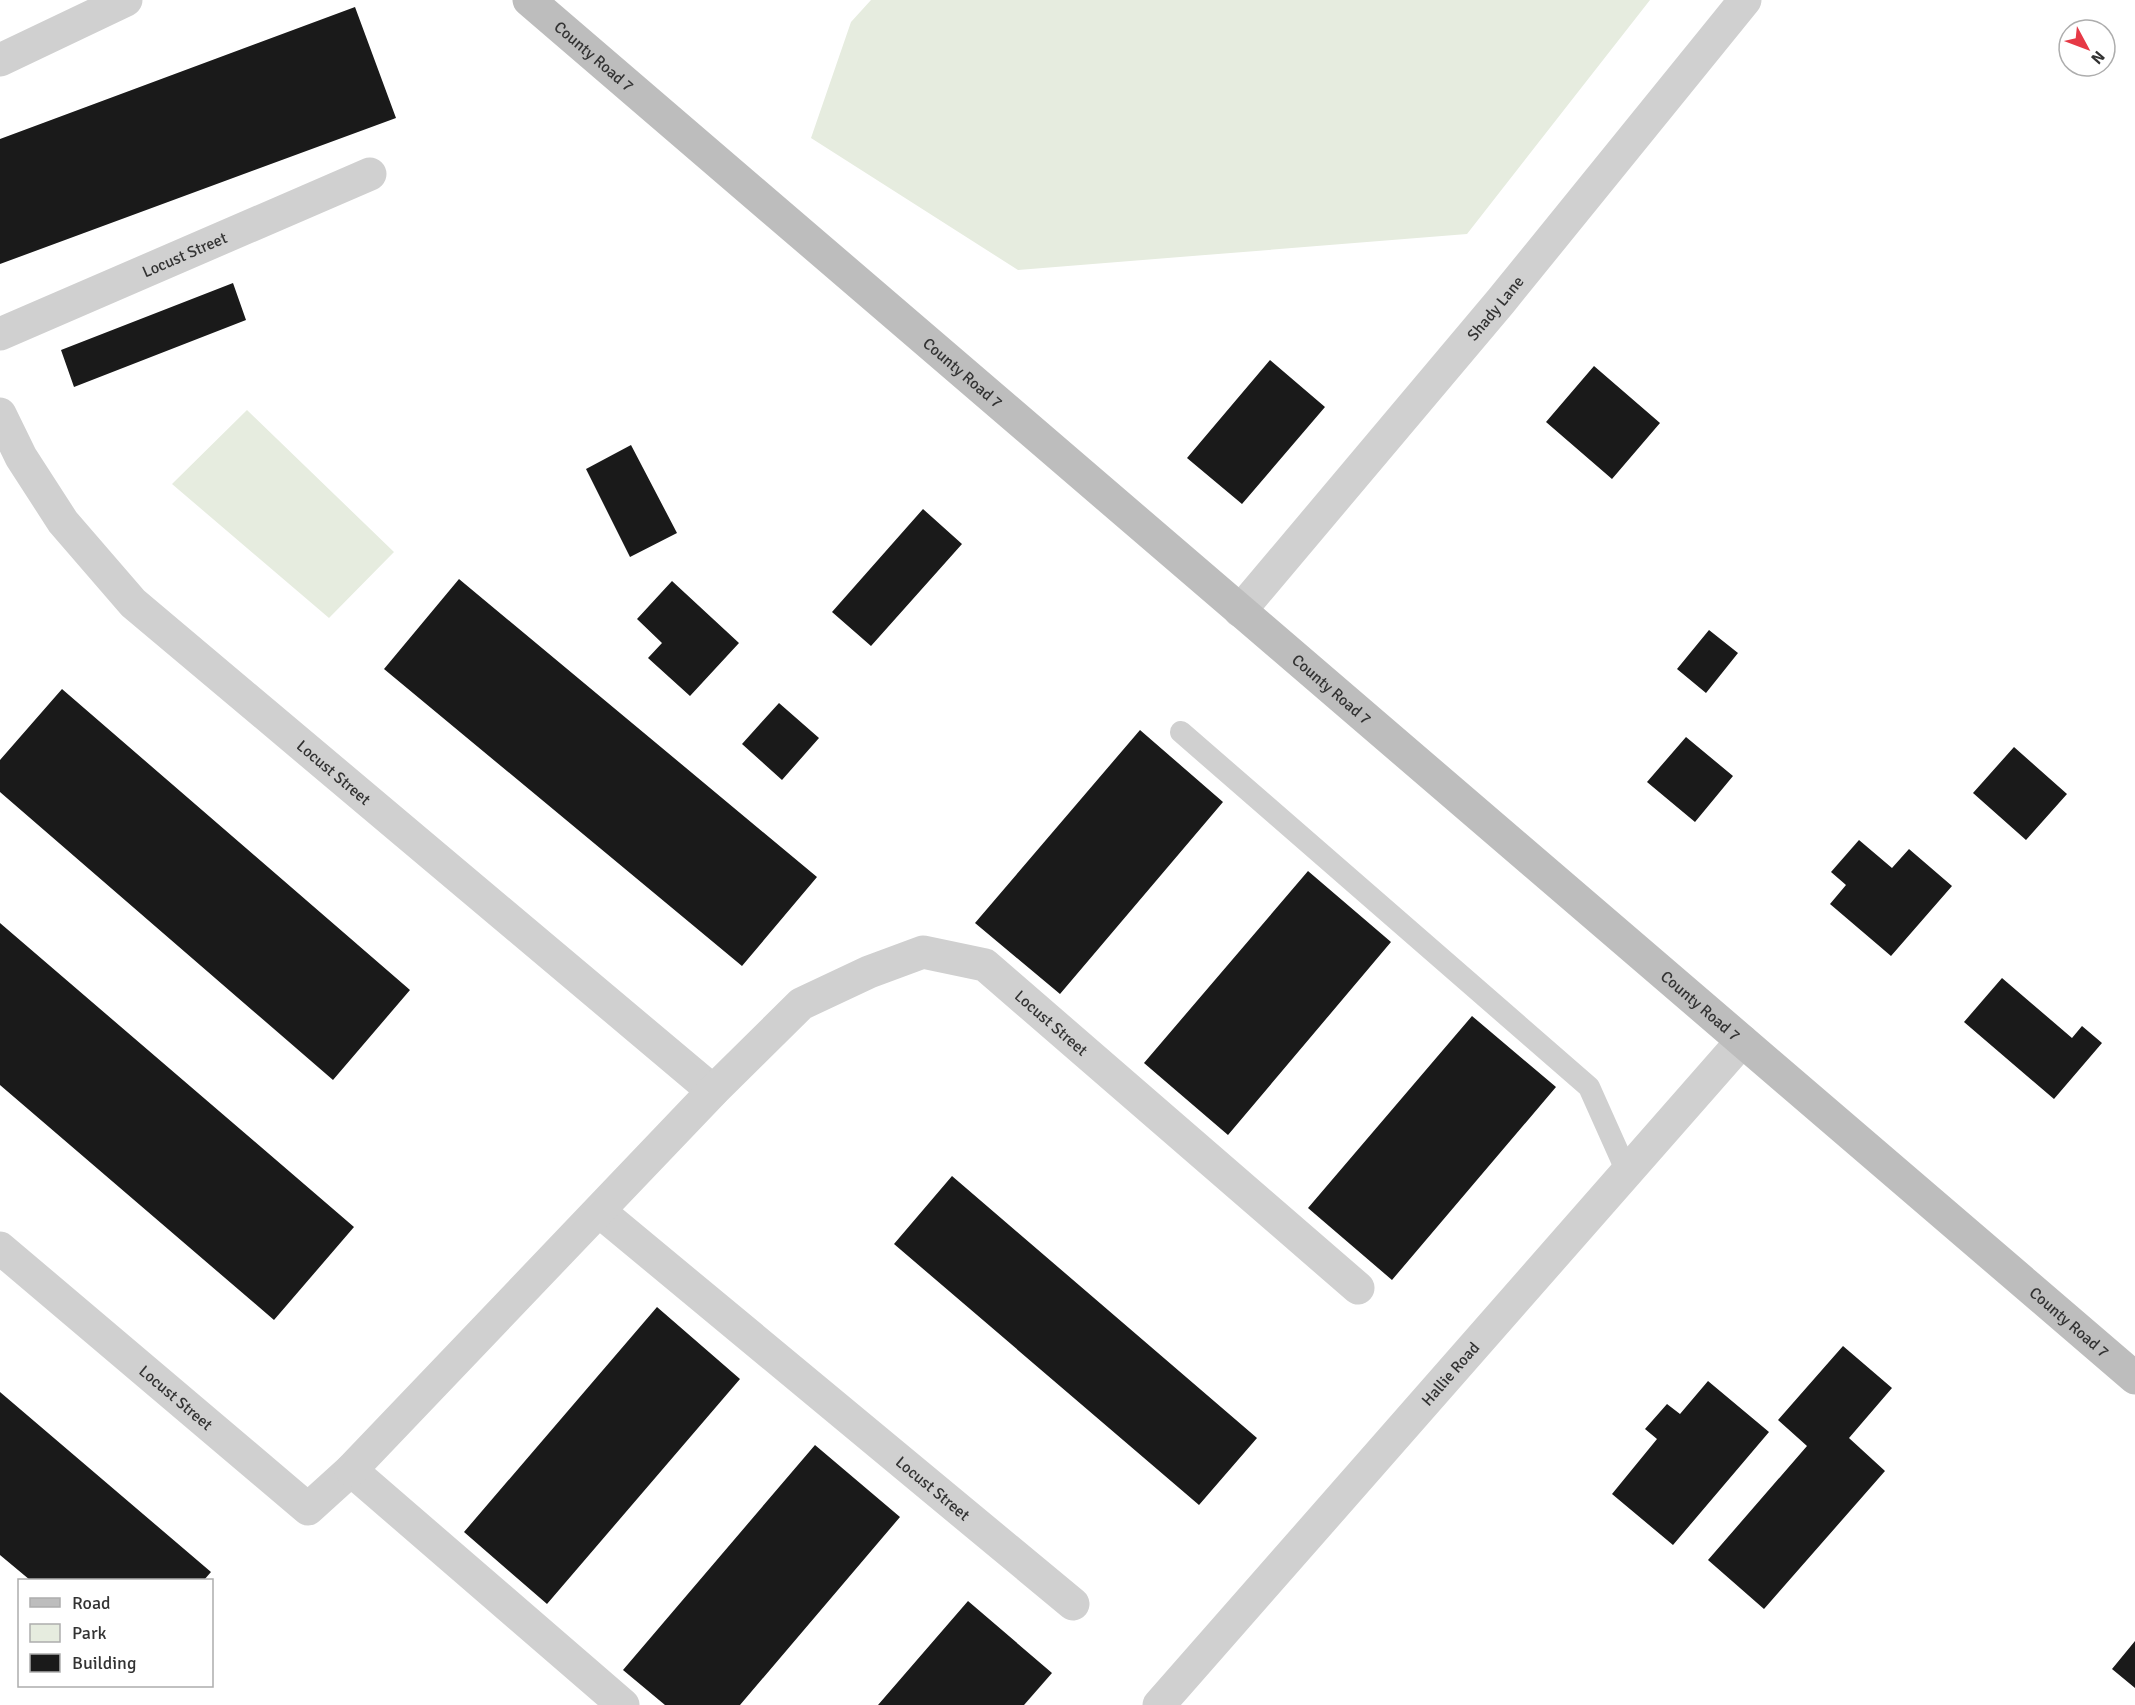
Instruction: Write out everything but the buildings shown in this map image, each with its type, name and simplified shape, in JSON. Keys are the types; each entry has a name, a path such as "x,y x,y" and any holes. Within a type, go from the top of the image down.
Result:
{"street":[{"path":"0,60 126,0"},
{"name":"County Road 7","path":"529,0 2135,1378"},
{"name":"Shady Lane","path":"1240,611 1501,301 1745,0"},
{"name":"Locust Street","path":"0,334 370,174"},
{"name":"Locust Street","path":"0,414 21,457 63,522 133,603 713,1091"},
{"name":"Locust Street","path":"0,1248 308,1509 351,1470 713,1091 801,1004 869,972 923,952 986,965 1358,1288"},
{"name":"Hallie Road","path":"1159,1705 1742,1041"},
{"name":"Locust Street","path":"599,1211 1073,1604"},
{"path":"351,1470 623,1705"}],"lane":[{"path":"1181,732 1588,1088 1627,1172"}],"green space":[{"path":"871,0 1650,0 1467,234 1018,270 811,138 851,22"},
{"path":"247,410 394,552 329,618 172,484"}]}
